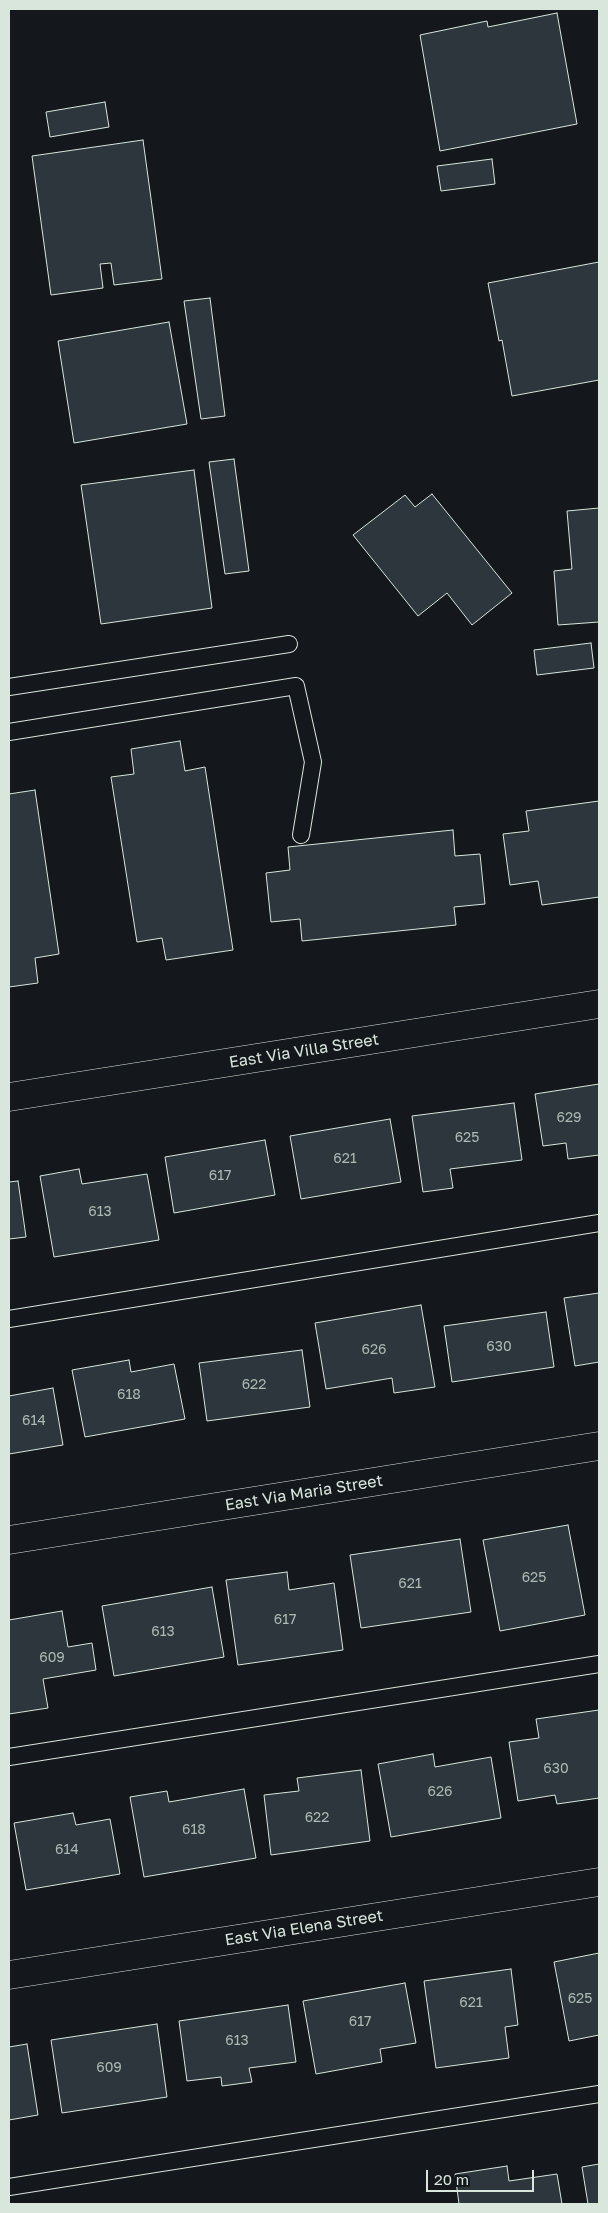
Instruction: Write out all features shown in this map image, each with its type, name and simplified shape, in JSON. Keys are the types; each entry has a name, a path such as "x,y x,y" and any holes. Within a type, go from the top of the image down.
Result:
{"street":[{"name":"East Via Villa Street","path":"9,1098 599,1004"},
{"name":"East Via Maria Street","path":"9,1540 599,1446"},
{"name":"East Via Elena Street","path":"9,1975 599,1882"}],"lane":[{"path":"9,687 290,644"},
{"path":"9,732 296,686 313,762 301,834"},
{"path":"9,1319 599,1224"},
{"path":"9,1757 599,1664"},
{"path":"9,2187 599,2094"}],"building":[{"path":"557,13 577,124 440,151 420,35 487,21 488,27"},
{"path":"105,102 109,127 50,137 46,112"},
{"path":"143,140 162,279 114,285 111,263 100,264 103,288 51,295 32,156"},
{"path":"492,159 495,184 441,191 437,166"},
{"path":"599,262 599,380 512,396 502,340 499,341 488,283"},
{"path":"210,298 225,416 201,419 184,301"},
{"path":"169,322 187,424 74,443 58,341"},
{"path":"234,459 249,571 225,574 209,462"},
{"path":"194,470 212,608 101,624 81,485"},
{"path":"432,494 512,593 472,625 447,593 418,616 353,535 405,495 415,507"},
{"path":"599,508 599,622 558,625 554,571 572,569 567,511"},
{"path":"591,643 594,668 537,675 534,650"},
{"path":"180,741 185,771 205,767 233,950 166,960 162,938 137,942 111,777 134,774 131,749"},
{"path":"35,790 59,954 35,958 38,983 9,987 9,794"},
{"path":"599,801 599,897 542,905 538,881 510,885 503,834 529,831 526,811"},
{"path":"453,830 455,856 480,854 485,904 454,907 456,925 302,941 300,919 271,922 266,873 290,870 288,847"},
{"path":"599,1084 599,1155 568,1159 566,1143 543,1146 535,1094"},
{"path":"514,1103 522,1160 450,1169 453,1188 423,1192 412,1116"},
{"path":"390,1119 401,1182 301,1199 290,1136"},
{"path":"265,1140 275,1195 174,1213 165,1157"},
{"path":"79,1169 82,1184 147,1174 159,1240 54,1257 40,1176"},
{"path":"18,1181 26,1237 9,1239 9,1182"},
{"path":"599,1293 599,1362 575,1366 564,1298"},
{"path":"421,1305 435,1387 394,1393 392,1378 326,1389 315,1323"},
{"path":"546,1312 554,1367 452,1382 444,1326"},
{"path":"302,1350 310,1407 207,1421 199,1363"},
{"path":"129,1360 131,1372 174,1364 185,1419 85,1437 72,1370"},
{"path":"53,1388 63,1445 9,1454 9,1396"},
{"path":"568,1525 585,1615 500,1631 483,1540"},
{"path":"460,1539 471,1612 361,1628 350,1555"},
{"path":"287,1572 289,1590 334,1583 343,1650 238,1665 226,1580"},
{"path":"212,1587 224,1657 114,1676 102,1606"},
{"path":"62,1611 68,1647 92,1643 96,1670 43,1679 48,1708 9,1714 9,1620"},
{"path":"599,1710 599,1798 557,1804 555,1795 518,1801 509,1742 539,1738 536,1719"},
{"path":"433,1754 435,1767 491,1757 501,1818 391,1837 378,1764"},
{"path":"361,1770 370,1841 271,1855 264,1795 299,1791 297,1778"},
{"path":"244,1789 256,1858 144,1877 130,1797 167,1791 169,1802"},
{"path":"73,1813 76,1825 110,1819 120,1874 26,1890 14,1823"},
{"path":"599,1953 599,2035 569,2041 554,1962"},
{"path":"511,1969 518,2025 505,2027 509,2058 436,2068 424,1981"},
{"path":"405,1983 416,2043 380,2049 382,2062 316,2074 303,2001"},
{"path":"288,2005 296,2062 249,2068 252,2082 222,2086 221,2077 187,2081 179,2021"},
{"path":"157,2024 167,2097 62,2113 51,2040"},
{"path":"27,2044 38,2115 9,2120 9,2047"},
{"path":"599,2164 599,2204 588,2204 582,2167"},
{"path":"507,2166 509,2181 557,2174 562,2204 459,2204 455,2174"}]}
